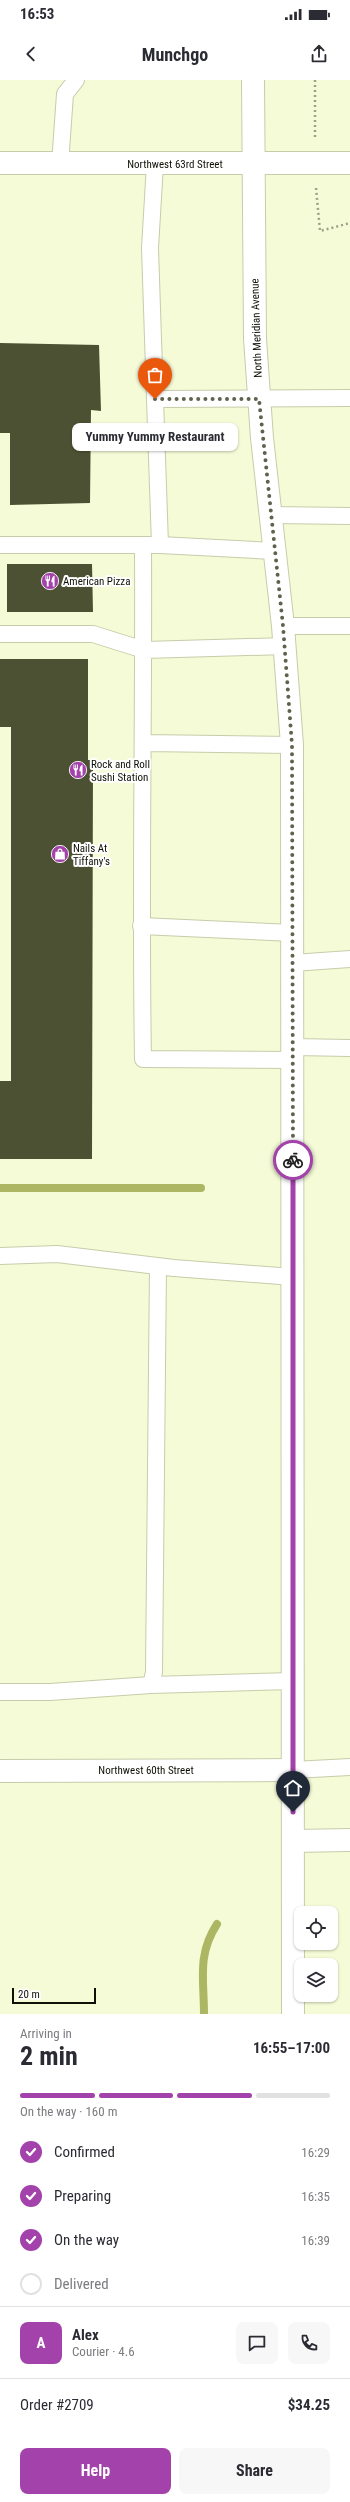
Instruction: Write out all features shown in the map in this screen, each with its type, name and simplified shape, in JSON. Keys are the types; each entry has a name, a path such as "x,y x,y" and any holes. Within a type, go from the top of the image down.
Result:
{"main road":[{"name":"North Meridian Avenue","path":"253,80 256,339 259,399 284,636 292,745 293,2014"},
{"name":"Northwest 63rd Street","path":"0,164 253,164 350,162"},
{"name":"Northwest 60th Street","path":"0,1771 293,1770"},
{"path":"293,1841 350,1840"}],"lane":[{"path":"60,164 64,94 76,80"},
{"path":"155,164 150,248 160,545"},
{"path":"155,399 350,398"},
{"path":"271,515 350,516"},
{"path":"0,545 160,545 275,551"},
{"path":"143,545 144,743 141,926 143,1059 293,1054 350,1048"},
{"path":"0,634 93,634 144,650 284,636 350,626"},
{"path":"144,743 292,745"},
{"path":"141,926 293,933"},
{"path":"293,963 350,959"},
{"path":"0,1256 57,1254 158,1266 293,1277"},
{"path":"151,1685 154,1672 158,1266"},
{"path":"0,1692 50,1692 151,1685 293,1681"},
{"path":"293,1770 350,1767"}],"path":[{"path":"315,80 315,102"},
{"path":"339,226 350,223"}],"building":[{"path":"0,343 99,345 101,411 91,410 90,503 10,505 10,433 0,433"},
{"path":"7,564 92,564 93,612 7,612"},
{"path":"0,659 88,659 88,760 93,760 92,1159 0,1159 0,1081 11,1081 11,727 0,727"}],"waterway":[{"path":"0,1188 201,1188"},
{"path":"204,2014 204,1957 211,1935 217,1924"}],"way so far":[{"path":"155,399 259,399 283,626 292,745 293,1160"}],"place":[{"name":"Yummy Yummy Restaurant","path":"155,399"},
{"name":"American Pizza","path":"50,581"},
{"name":"Rock and Roll Sushi Station","path":"78,770"},
{"name":"Nails At Tiffany's","path":"60,854"}],"route":[{"path":"293,1160 293,1812"}]}
